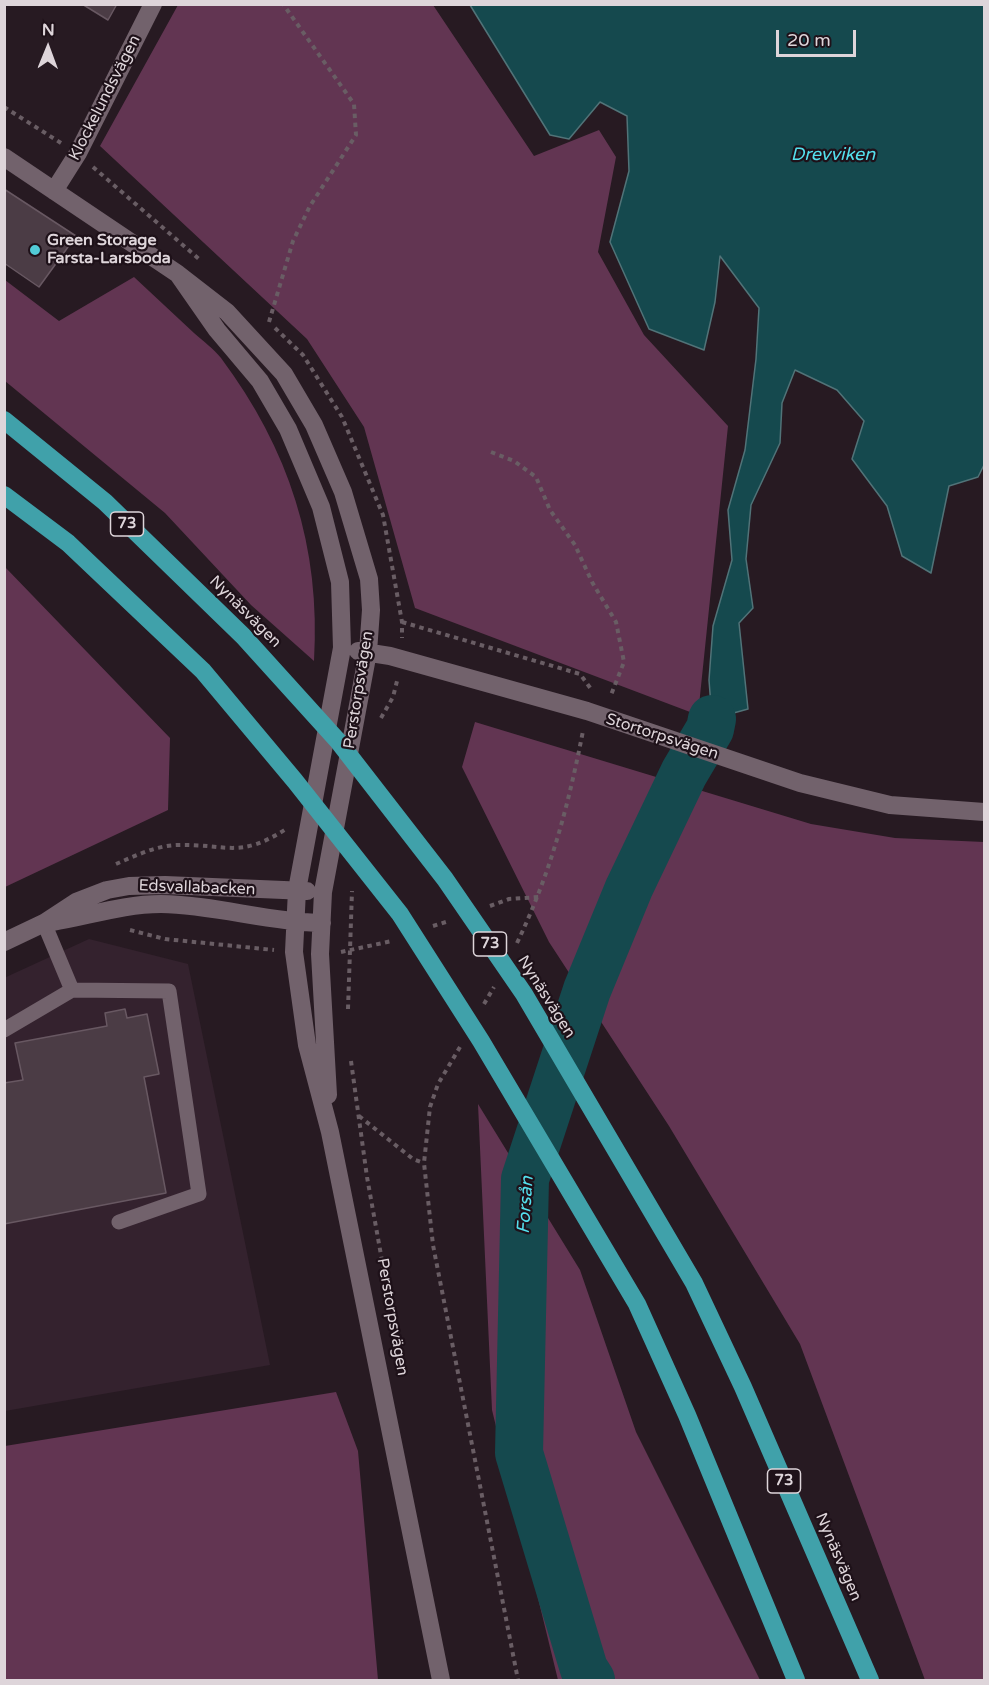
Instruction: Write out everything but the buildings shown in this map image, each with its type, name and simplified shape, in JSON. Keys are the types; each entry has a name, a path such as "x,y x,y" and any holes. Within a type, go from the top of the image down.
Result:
{"highway":[{"name":"Nynäsvägen","path":"4,420 105,502 243,636 338,741 445,879 524,994 694,1283 748,1398 870,1680"},
{"path":"4,495 68,543 203,671 295,781 400,914 481,1041 637,1304 687,1415 796,1680"}],"street":[{"name":"Klockelundsvägen","path":"54,191 78,153 153,4"},
{"name":"Perstorpsvägen","path":"4,157 178,274 227,312 284,374 314,425 343,492 369,579 368,652 324,892 320,954 330,1132"},
{"name":"Perstorpsvägen","path":"178,274 217,330 260,381 288,429 321,507 340,582 342,648 297,890 294,952 307,1046 330,1132 441,1680"},
{"name":"Stortorpsvägen","path":"342,648 368,652 586,711 800,783 890,805 984,812"},
{"name":"Edsvallabacken","path":"4,942 44,923 79,918 129,886 165,885 324,892"},
{"name":"Edsvallabacken","path":"109,899 219,909 295,923 322,923"}],"lane":[{"path":"44,923 72,990"},
{"path":"4,1030 72,990 169,991 199,1194 119,1222"}],"path":[{"path":"269,322 293,241 310,206 356,135 354,104 283,4"},
{"path":"491,453 514,461 536,477 550,510 575,544 592,582 616,622 624,662 609,699"},
{"path":"402,621 580,674 593,691"},
{"path":"515,946 541,894 566,810 586,711"},
{"path":"289,827 263,843 233,849 177,845 145,852 102,870 113,917 131,930 165,939 294,952"},
{"path":"320,954 351,952 347,1018"},
{"path":"480,1012 496,984"},
{"path":"464,1040 438,1084 430,1107 424,1163 433,1245 518,1680"},
{"name":"Perstorpsvägen","path":"349,1051 390,1305"},
{"path":"358,1116 413,1159 424,1163"}],"shaded area":[{"path":"178,5 433,5 534,156 599,130 616,157 598,252 644,335 728,426 698,715 415,608 364,427 307,339 100,146"},
{"path":"134,277 221,358 245,392 282,464 296,501 306,539 315,619 314,661 251,605 165,513 5,381 5,280 59,321"},
{"path":"5,567 170,738 168,810 5,887"},
{"path":"475,722 811,824 895,838 984,842 984,1680 925,1680 800,1344 669,1126 549,942 462,767"},
{"path":"89,939 188,964 270,1365 5,1411 4,978"},
{"path":"478,1104 580,1270 636,1432 760,1680 558,1680 492,1410"},
{"path":"336,1392 358,1451 378,1680 5,1680 5,1446"}],"water":[{"name":"Drevviken","path":"470,5 984,5 984,465 978,477 949,486 931,573 902,556 887,506 852,459 864,421 837,390 795,370 782,403 780,443 751,505 746,559 753,608 739,623 748,709 712,719 709,680 713,626 732,560 728,510 745,450 756,359 759,308 720,256 715,302 704,350 649,329 610,242 629,171 627,116 600,102 569,139 550,135"}],"waterway":[{"name":"Forsån","path":"591,1680 584,1669 519,1453 525,1179 587,990 629,888 684,773 710,729 712,719"}],"place":[{"name":"Green Storage Farsta-Larsboda","path":"35,250"}]}
